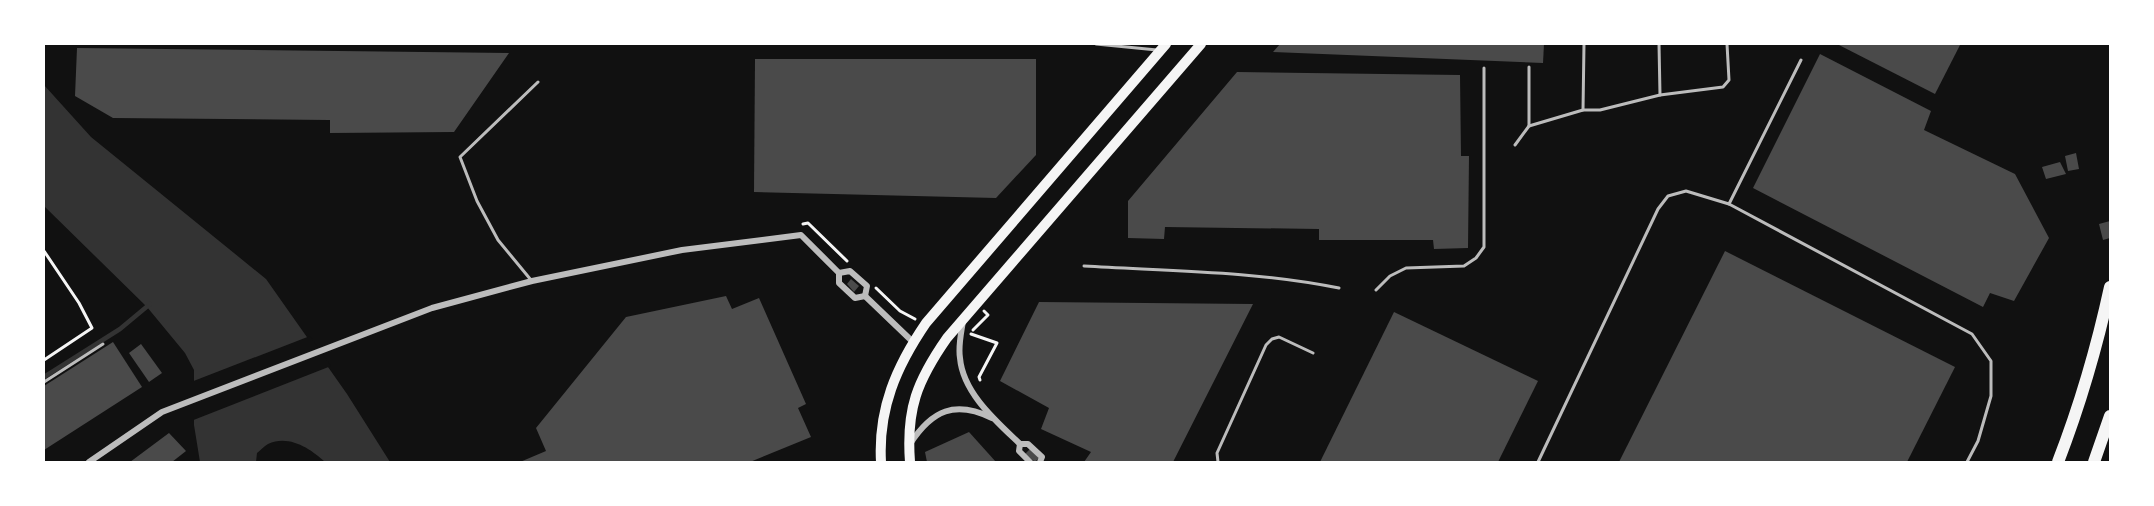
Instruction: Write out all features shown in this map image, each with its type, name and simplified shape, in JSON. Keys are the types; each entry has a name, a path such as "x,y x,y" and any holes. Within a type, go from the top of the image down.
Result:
{"highway":[{"path":"2058,462 2083,393 2110,287"},
{"path":"2094,462 2110,416"}],"main road":[{"path":"910,462 913,403 930,362 947,338 1200,44"},
{"path":"881,462 882,428 888,397 896,373 913,342 942,304 1163,47"}],"street":[{"path":"88,462 162,411 432,308 532,281 682,250 801,235 839,273 839,283 855,298 865,296"},
{"path":"839,273 850,271 867,286 865,296"},
{"path":"865,296 913,342"},
{"path":"963,321 960,346 962,370 976,396 994,419 1020,444 1029,444 1038,453 1041,458 1040,462"},
{"path":"910,444 923,425 942,413 968,410 980,412 994,419"},
{"path":"1020,444 1019,451 1030,462"}],"lane":[{"path":"1096,44 1163,47"},
{"path":"1583,110 1584,44"},
{"path":"1659,44 1660,95"},
{"path":"1529,126 1583,110 1600,110 1660,95 1723,87 1729,80 1727,44"},
{"path":"1729,204 1801,60"},
{"path":"1376,290 1390,276 1406,268 1464,266 1476,258 1484,247 1484,68"},
{"path":"1515,145 1529,126 1529,68"},
{"path":"532,281 498,240 477,201 460,157 538,82"},
{"path":"1538,462 1658,209 1668,196 1686,191 1729,204 1972,334 1991,361 1991,396 1978,441 1967,462"},
{"path":"1084,266 1262,276 1339,288"},
{"path":"1218,462 1217,453 1266,345 1272,339 1279,337 1313,353"},
{"path":"44,382 103,344"}],"path":[{"path":"44,251 79,303 92,328 44,360"},
{"path":"982,388 979,377 997,343 970,334 988,315"}],"shaded area":[{"path":"44,85 91,137 266,279 347,394 390,462 325,462 299,444 276,441 257,453 256,462 200,462 194,425 194,370 185,353 147,307 44,206"}],"pier":[{"path":"310,336 331,366 191,421 191,382"}],"building":[{"path":"1280,44 1544,44 1543,63 1273,52"},
{"path":"1837,44 1958,44 1960,45 1935,94"},
{"path":"77,48 509,53 454,132 330,133 330,120 113,118 75,96"},
{"path":"1820,54 1931,111 1924,130 2015,174 2049,238 2014,301 1990,293 1983,307 1753,188"},
{"path":"755,59 1036,59 1036,155 996,198 754,192"},
{"path":"1237,72 1460,75 1461,156 1469,156 1468,248 1434,249 1433,240 1319,240 1319,229 1165,227 1164,239 1128,238 1128,201"},
{"path":"2076,153 2079,169 2068,171 2065,156"},
{"path":"2060,162 2066,174 2046,179 2042,167"},
{"path":"2110,221 2110,238 2103,240 2099,224"},
{"path":"1725,251 1955,367 1907,462 1619,462"},
{"path":"851,279 859,286 854,292 847,284"},
{"path":"726,296 732,309 759,298 806,404 798,408 811,437 750,462 520,462 546,451 536,428 626,317"},
{"path":"1039,302 1253,304 1173,462 1084,462 1091,452 1041,429 1049,408 1000,381"},
{"path":"1394,312 1538,381 1498,462 1320,462"},
{"path":"113,342 142,387 44,450 44,386"},
{"path":"141,344 162,373 149,382 129,353"},
{"path":"969,432 996,462 927,462 925,452"},
{"path":"169,433 186,451 172,462 130,462"},
{"path":"1030,449 1039,458 1035,462 1025,454"}],"waterway":[{"path":"44,377 120,329 150,304"}]}
